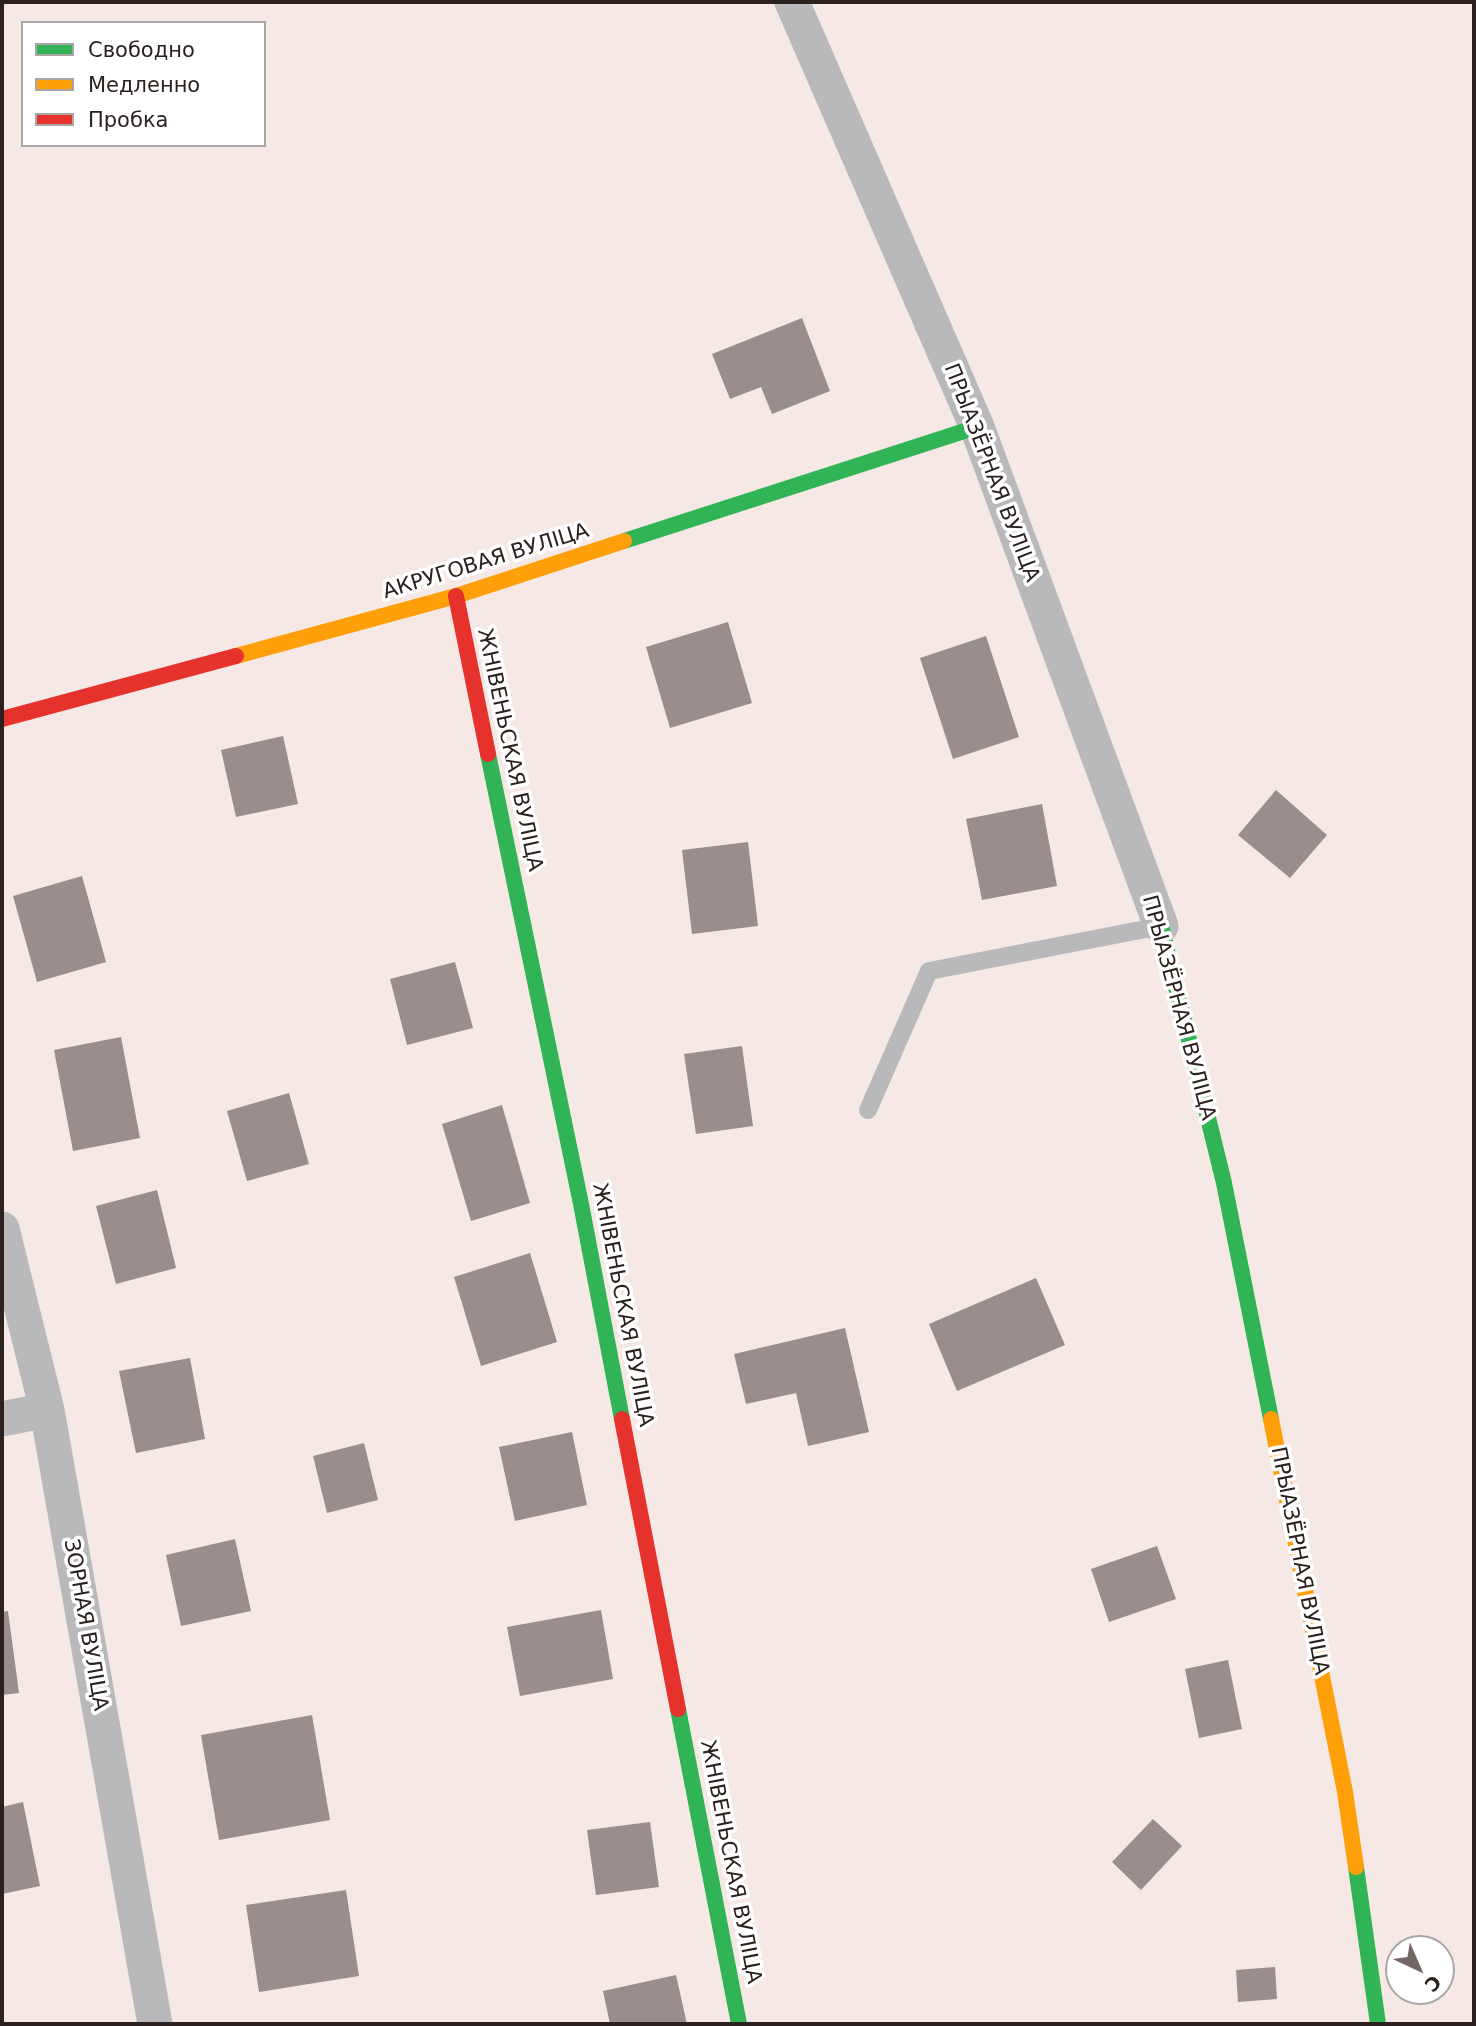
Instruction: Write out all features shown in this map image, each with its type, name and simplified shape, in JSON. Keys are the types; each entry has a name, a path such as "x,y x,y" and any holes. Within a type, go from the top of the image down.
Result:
{"street":[{"name":"ПРЫАЗЁРНАЯ ВУЛІЦА","path":"792,2 976,427 1161,926 1224,1183 1342,1778 1378,2024"},
{"name":"АКРУГОВАЯ ВУЛІЦА","path":"2,719 456,596 976,427"},
{"name":"ЖНІВЕНЬСКАЯ ВУЛІЦА","path":"456,596 581,1204 739,2024"},
{"name":"ЗОРНАЯ ВУЛІЦА","path":"2,1229 47,1410 155,2024"},
{"path":"2,1419 47,1410"}],"lane":[{"path":"868,1110 929,971 1161,926"}],"building":[{"path":"802,318 830,391 772,414 761,387 730,399 712,354"},
{"path":"728,622 752,703 670,728 646,647"},
{"path":"986,636 1019,737 953,759 920,658"},
{"path":"283,736 298,804 236,817 221,750"},
{"path":"1276,790 1327,835 1290,878 1238,835"},
{"path":"1042,804 1057,886 982,900 966,819"},
{"path":"748,842 758,926 692,934 682,850"},
{"path":"82,876 106,962 37,982 13,896"},
{"path":"455,962 473,1028 407,1045 390,979"},
{"path":"121,1037 140,1138 73,1151 54,1050"},
{"path":"742,1046 753,1126 696,1134 684,1054"},
{"path":"289,1093 309,1164 247,1181 227,1111"},
{"path":"502,1105 530,1203 471,1221 442,1124"},
{"path":"157,1190 176,1268 116,1284 96,1206"},
{"path":"530,1253 557,1342 481,1366 454,1277"},
{"path":"1036,1278 1065,1345 957,1391 929,1324"},
{"path":"845,1328 869,1432 808,1446 796,1393 746,1404 734,1354"},
{"path":"190,1358 205,1439 136,1453 119,1371"},
{"path":"572,1432 587,1505 515,1521 499,1447"},
{"path":"364,1443 378,1500 327,1513 313,1456"},
{"path":"235,1539 251,1611 181,1626 166,1555"},
{"path":"1157,1546 1176,1599 1109,1622 1091,1569"},
{"path":"601,1610 613,1679 520,1696 507,1627"},
{"path":"8,1611 19,1693 2,1695 2,1612"},
{"path":"1228,1660 1242,1729 1199,1738 1185,1669"},
{"path":"312,1715 330,1820 219,1840 201,1735"},
{"path":"23,1802 40,1886 2,1894 2,1807"},
{"path":"1153,1819 1182,1846 1141,1890 1112,1862"},
{"path":"650,1822 659,1887 596,1895 587,1830"},
{"path":"346,1890 359,1976 259,1992 246,1905"},
{"path":"1275,1967 1277,1999 1238,2002 1236,1970"},
{"path":"676,1975 687,2024 610,2024 603,1991"}],"traffic: fast":[{"path":"624,541 977,427"},
{"path":"488,754 581,1204 622,1419"},
{"path":"1161,926 1224,1183 1271,1419"},
{"path":"678,1709 739,2024"},
{"path":"1356,1867 1378,2024"}],"traffic: slow":[{"path":"236,656 456,596 624,541"},
{"path":"1271,1419 1345,1792 1356,1867"}],"traffic: jam":[{"path":"456,596 488,754"},
{"path":"2,719 236,656"},
{"path":"622,1419 678,1709"}]}
